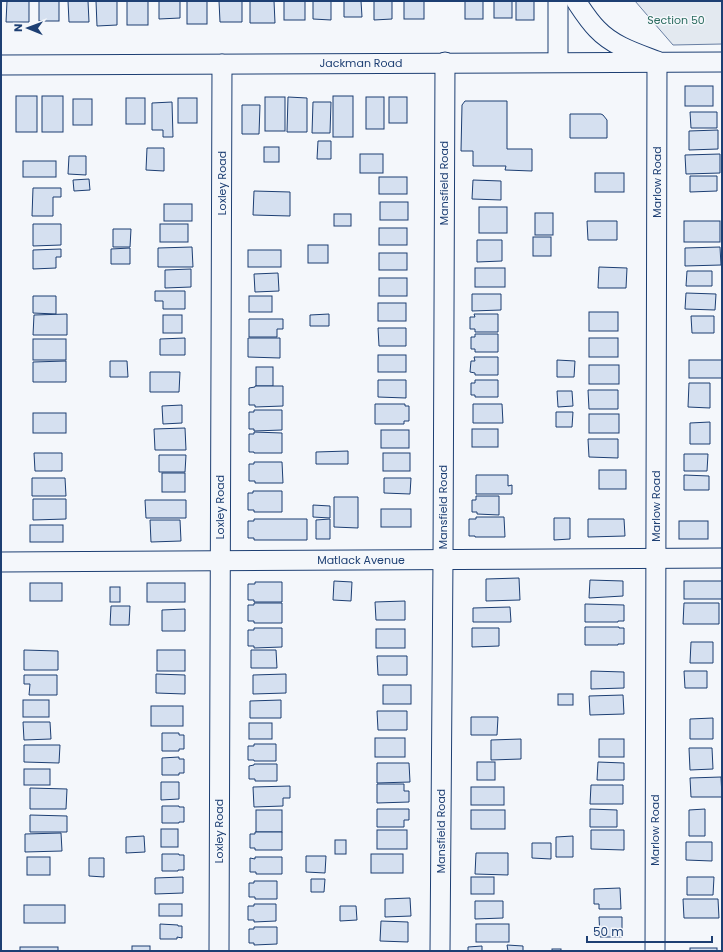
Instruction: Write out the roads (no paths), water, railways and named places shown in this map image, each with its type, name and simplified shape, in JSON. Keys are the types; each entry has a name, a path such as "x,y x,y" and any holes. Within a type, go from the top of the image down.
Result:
{"street":[{"path":"558,1 558,62"},
{"path":"576,1 596,29 611,41 657,61"},
{"name":"Jackman Road","path":"1,65 657,61 722,62"},
{"name":"Marlow Road","path":"654,951 657,61"},
{"name":"Mansfield Road","path":"440,951 445,62"},
{"name":"Loxley Road","path":"219,951 222,64"},
{"name":"Matlack Avenue","path":"1,562 722,558"}],"park label":[{"name":"Section 50","path":"676,20"}]}
